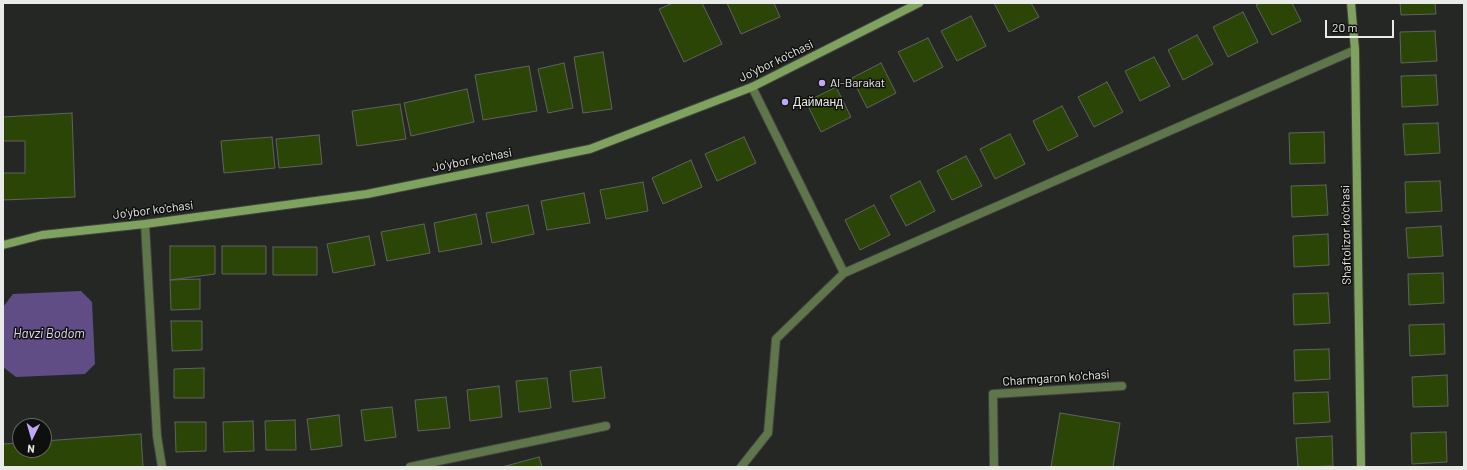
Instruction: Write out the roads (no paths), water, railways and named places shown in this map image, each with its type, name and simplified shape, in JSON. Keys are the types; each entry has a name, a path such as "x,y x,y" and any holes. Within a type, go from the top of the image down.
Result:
{"street":[{"name":"Jo'ybor ko'chasi","path":"3,245 42,235 145,224 368,194 590,149 752,87 919,3"},
{"name":"Shaftolizor ko'chasi","path":"1352,3 1355,50 1361,467"},
{"path":"741,467 768,433 776,339 844,273 1355,50"},
{"path":"752,87 844,273"},
{"path":"145,224 157,436 162,467"},
{"name":"Charmgaron ko'chasi","path":"994,467 993,394 1122,386"},
{"path":"410,467 606,426"}],"water":[{"name":"Havzi Bodom","path":"81,291 92,302 95,364 85,374 16,377 3,367 3,307 13,294"}],"place":[{"name":"Al-Barakat","path":"822,83"},
{"name":"Дайманд","path":"785,102"}]}
